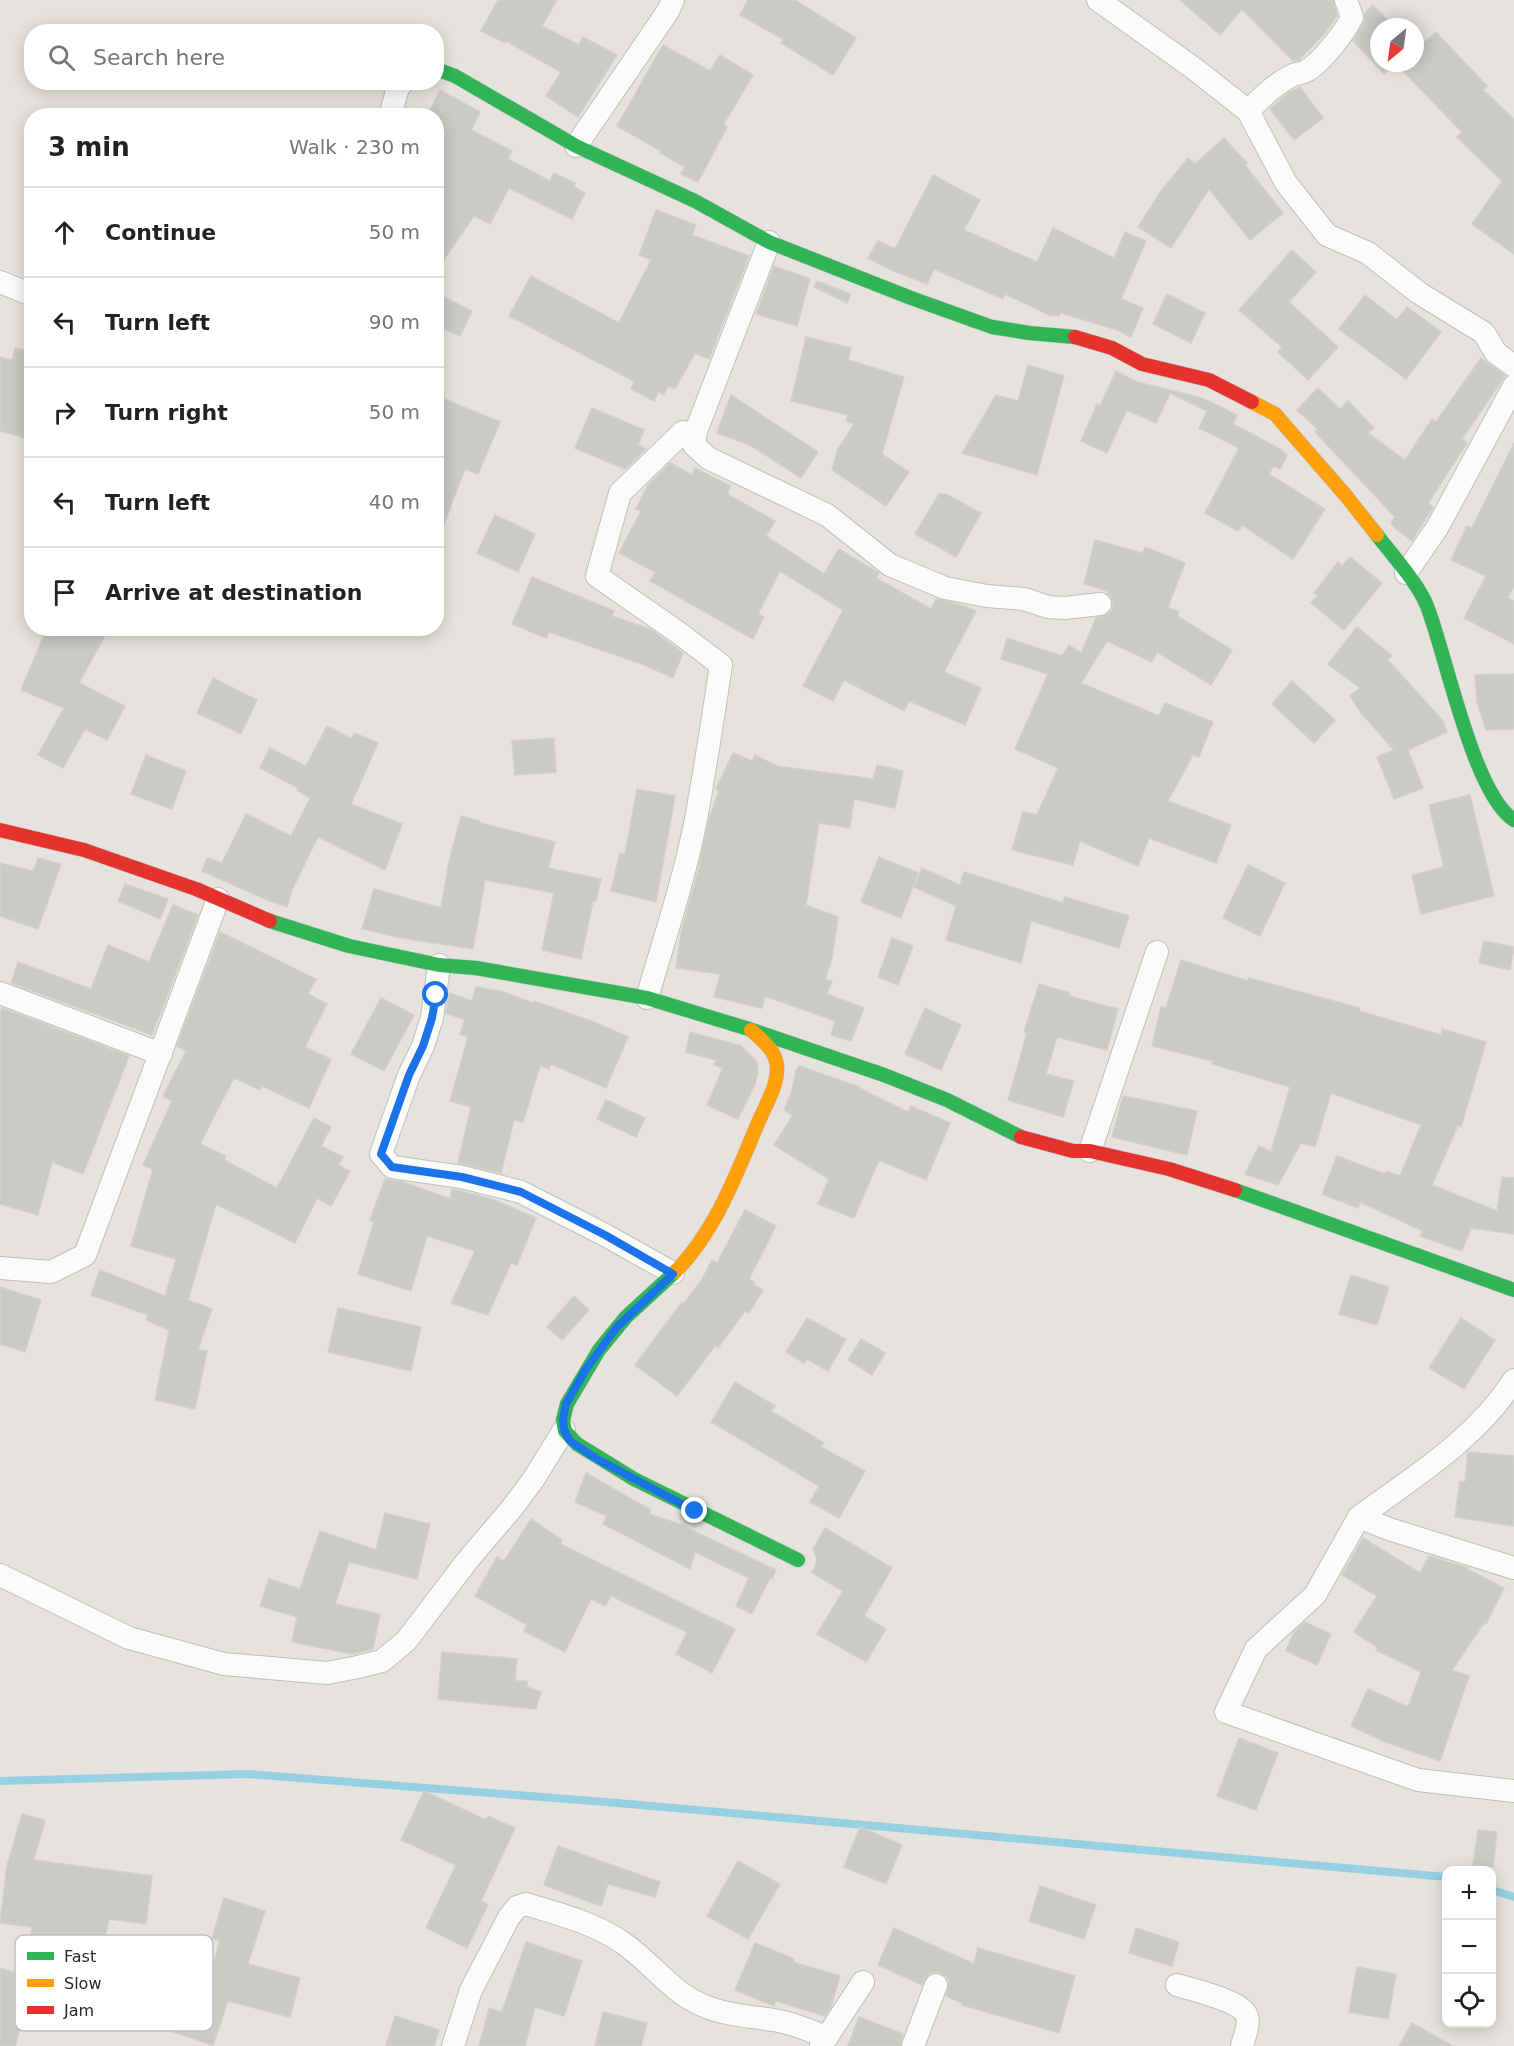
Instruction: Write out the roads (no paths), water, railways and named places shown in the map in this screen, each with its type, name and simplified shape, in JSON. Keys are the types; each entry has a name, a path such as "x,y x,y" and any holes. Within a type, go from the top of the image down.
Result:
{"street":[{"path":"576,146 668,11 672,0"},
{"path":"1098,0 1188,64 1248,111 1286,183 1327,236 1368,253 1419,293 1484,333 1496,353 1514,366"},
{"path":"1248,111 1276,86 1293,75 1305,72 1333,45 1349,26 1352,17 1346,0"},
{"path":"444,72 455,76 576,146 695,201 769,242 992,327 1029,333 1069,335 1112,348 1142,364 1209,380 1275,414 1347,498 1406,573 1426,604 1473,753 1491,793 1506,815 1514,820"},
{"path":"392,108 398,90"},
{"path":"769,242 696,431 694,445 708,458 827,515 890,566 945,588 1024,600 1057,608 1100,604"},
{"path":"0,282 24,292"},
{"path":"1406,573 1437,528 1514,386"},
{"path":"647,998 670,921 694,826 711,736 721,665 597,576 620,493 683,432"},
{"path":"0,830 84,849 196,889 263,919 350,946 439,965 476,968 647,998 750,1029 885,1075 947,1100 1026,1140 1073,1151 1090,1151 1168,1169 1263,1199 1514,1290"},
{"path":"0,1268 51,1272 85,1255 218,899"},
{"path":"1090,1151 1157,952"},
{"path":"439,965 432,1018 381,1154 392,1167 462,1177 521,1192 605,1235 673,1274"},
{"path":"0,993 161,1054"},
{"path":"750,1029 770,1047 777,1060 775,1084 726,1193 700,1242 673,1274 616,1328 586,1369 566,1404 563,1419 564,1430 570,1441 597,1459 695,1511 798,1560"},
{"path":"1514,1380 1502,1399 1475,1429 1443,1456 1359,1517 1315,1595 1256,1649 1226,1712 1418,1779 1514,1791"},
{"path":"0,1575 129,1638 224,1664 327,1673 382,1661 406,1641 467,1561 512,1508 533,1480 564,1430"},
{"path":"1359,1517 1389,1529 1514,1568"},
{"path":"453,2046 471,1990 508,1917 517,1907 526,1904 598,1928 622,1942 685,1996 702,2005 721,2012 781,2021 802,2027 824,2042 863,1982"},
{"path":"913,2046 936,1985"},
{"path":"1176,1985 1237,2006 1247,2014 1248,2022 1242,2046"}],"waterway":[{"path":"0,1781 248,1774 618,1803 1442,1877"},
{"path":"1496,1891 1514,1897"}]}
